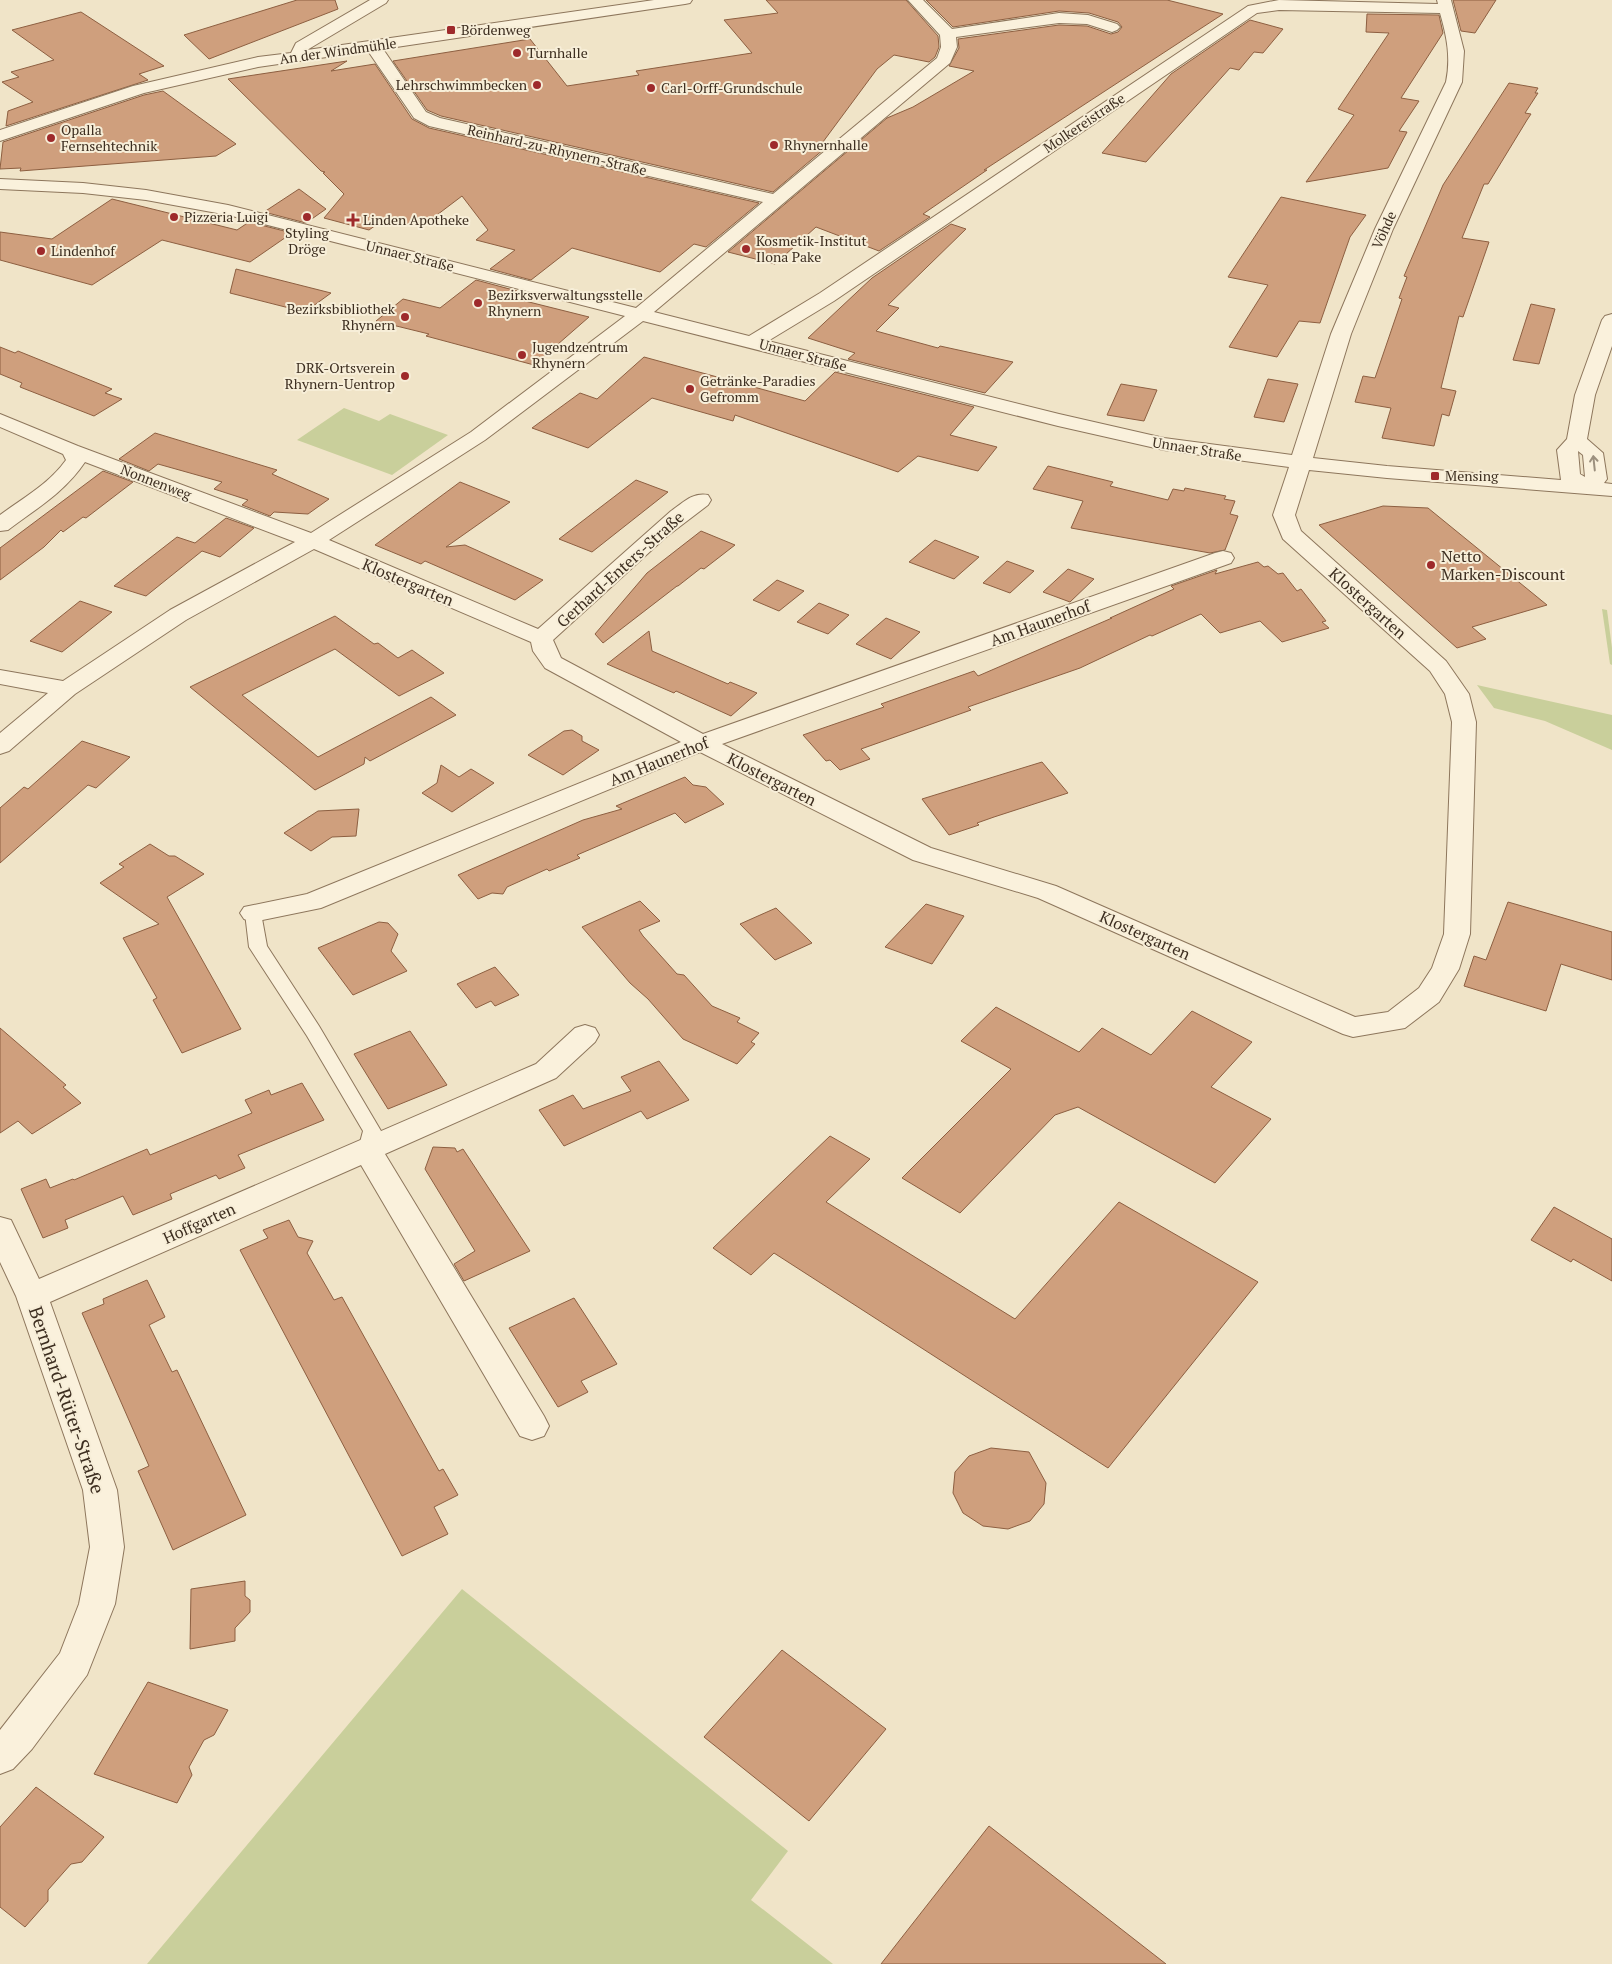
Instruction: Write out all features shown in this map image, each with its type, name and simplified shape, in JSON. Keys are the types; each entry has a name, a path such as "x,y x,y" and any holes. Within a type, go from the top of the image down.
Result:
{"street":[{"path":"297,56 301,46 381,0"},
{"name":"An der Windmühle","path":"0,136 139,89 215,71 297,56 684,0"},
{"path":"0,746 67,690 178,615 313,541 478,436 640,314 944,60 949,47 948,34 915,0"},
{"name":"Molkereistraße","path":"752,342 827,297 1253,9 1279,4 1445,5"},
{"name":"Vöhde","path":"1300,463 1345,325 1384,228 1458,70 1457,52 1445,5"},
{"path":"948,34 1058,18 1088,20 1112,27"},
{"name":"Reinhard-zu-Rhynern-Straße","path":"373,46 420,115 435,122 776,200"},
{"name":"Unnaer Straße","path":"0,184 92,189 146,195 228,210 1122,436 1216,452 1300,463 1612,490"},
{"path":"1585,487 1570,477 1567,450 1577,442 1578,428 1590,380 1612,320"},
{"name":"Nonnenweg","path":"0,420 71,450 313,541"},
{"path":"0,525 65,476 76,460 71,450"},
{"name":"Klostergarten","path":"313,541 540,638 545,651 553,663 701,743 922,854 1047,892 1353,1027 1395,1021 1429,995 1445,970 1457,934 1464,722 1458,694 1438,666 1291,534 1284,516 1300,463"},
{"name":"Gerhard-Enters-Straße","path":"540,638 562,622 671,520 700,500"},
{"name":"Am Haunerhof","path":"254,912 312,902 701,743 1223,558"},
{"path":"0,676 67,690"},
{"name":"Hoffgarten","path":"32,1296 546,1072 585,1035"},
{"path":"367,1150 532,1426"},
{"name":"Bernhard-Rüter-Straße","path":"0,1230 32,1296 100,1490 107,1547 97,1604 74,1663 19,1736 0,1756"}],"lane":[{"name":"Am Haunerhof","path":"254,912 258,947 313,1031 372,1131 367,1150"}],"green space":[{"path":"344,408 379,421 390,414 448,435 392,475 297,440"},
{"path":"1602,609 1607,610 1612,648 1612,665 1610,664"},
{"path":"1477,685 1612,715 1612,750 1545,721 1494,708"},
{"path":"462,1589 788,1851 751,1900 833,1964 147,1964"}],"building":[{"path":"297,0 335,0 338,9 209,59 184,35"},
{"path":"766,0 906,0 938,36 939,47 935,57 929,62 894,55 877,69 817,150 830,144 773,192 441,116 427,110 393,61 530,39 567,86 639,75 636,71 752,53 724,20 778,13"},
{"path":"926,0 1167,0 1223,14 984,170 987,170 923,214 930,217 879,251 816,227 775,264 728,252 887,118 913,107 974,71 949,66 959,48 958,39 1059,25 1087,26 1111,34 1118,32 1122,27 1118,22 1089,13 1059,11 953,27"},
{"path":"1453,0 1496,0 1475,33 1461,31"},
{"path":"81,12 164,66 139,74 148,80 6,126 8,111 33,102 2,82 19,77 11,72 54,60 12,30"},
{"path":"1367,14 1439,15 1443,33 1401,98 1419,101 1399,131 1407,132 1388,168 1306,182 1354,115 1338,109 1389,33 1366,32"},
{"path":"1250,20 1283,29 1263,53 1254,52 1239,70 1230,68 1146,162 1102,153 1171,74"},
{"path":"347,61 331,71 375,64 412,119 429,128 759,203 706,247 694,244 660,272 572,248 531,280 490,269 515,250 476,240 488,230 462,196 421,227 386,218 369,230 324,218 344,194 323,173 325,172 321,171 228,79"},
{"path":"1509,83 1538,88 1535,93 1538,93 1525,113 1531,114 1488,184 1484,184 1462,238 1489,242 1463,317 1459,316 1441,388 1456,391 1449,416 1442,414 1434,446 1382,438 1391,408 1355,402 1363,376 1375,378 1402,299 1399,298 1407,277 1404,276 1443,185"},
{"path":"163,91 236,144 216,156 20,171 21,168 0,169 3,142 144,95"},
{"path":"299,189 326,209 306,223 264,212"},
{"path":"1281,197 1366,215 1350,237 1320,323 1299,321 1277,357 1229,347 1268,285 1228,277"},
{"path":"112,199 237,230 249,222 292,233 250,262 162,240 92,285 0,260 0,232 52,239"},
{"path":"951,224 966,229 888,305 899,308 876,331 938,348 940,346 1013,362 985,393 848,359 855,353 808,338 872,278"},
{"path":"236,269 331,293 305,312 230,293"},
{"path":"476,280 517,291 509,297 589,317 534,365 426,336 429,334 376,321 403,299 440,308"},
{"path":"1531,304 1555,309 1539,364 1513,360"},
{"path":"0,347 15,353 18,351 112,389 105,393 122,399 94,416 20,387 22,383 0,374"},
{"path":"644,357 805,401 835,372 974,407 950,435 997,447 978,471 918,456 898,472 735,415 733,421 652,398 588,448 532,428 580,393 597,399"},
{"path":"1268,379 1298,384 1284,422 1254,417"},
{"path":"1121,384 1157,390 1144,421 1107,415"},
{"path":"155,433 277,470 272,474 329,499 308,514 274,512 270,516 242,505 248,500 214,489 222,482 158,464 149,471 119,459"},
{"path":"1048,466 1113,482 1110,486 1168,500 1173,489 1184,491 1185,488 1226,496 1224,499 1235,501 1230,514 1238,516 1225,550 1210,553 1071,528 1083,501 1033,489"},
{"path":"103,471 133,482 86,518 83,517 63,532 61,530 44,547 0,580 0,548"},
{"path":"636,480 668,492 592,552 559,539"},
{"path":"460,482 510,502 446,547 465,545 543,580 515,600 425,561 421,564 375,545"},
{"name":"Netto Marken-Discount","path":"1383,506 1428,508 1547,605 1472,627 1486,639 1457,648 1319,525"},
{"path":"226,518 254,528 220,557 202,551 146,596 114,586 177,537 195,543"},
{"path":"701,531 735,545 704,569 701,568 603,643 595,634 647,573"},
{"path":"935,540 979,557 954,579 909,562"},
{"path":"1007,561 1034,571 1010,593 983,583"},
{"path":"1258,562 1264,567 1268,566 1278,574 1283,573 1297,591 1301,589 1326,621 1322,622 1329,628 1282,642 1260,621 1220,633 1201,614 1152,636 1150,635 1080,668 968,707 971,710 861,749 870,759 840,770 830,760 826,761 803,735 884,707 881,704 974,671 978,676 1174,589 1171,586 1217,570 1215,574"},
{"path":"1068,569 1094,579 1070,602 1043,592"},
{"path":"777,580 804,591 779,611 753,600"},
{"path":"80,601 112,612 62,652 30,641"},
{"path":"819,603 849,615 828,634 797,622"},
{"path":"335,616 374,644 378,643 398,658 412,650 444,673 399,696 335,649 242,695 318,757 431,697 456,715 370,761 365,757 364,764 315,790 190,687"},
{"path":"886,618 920,632 891,659 856,644"},
{"path":"649,631 652,651 728,684 730,682 757,693 731,716 676,691 674,693 607,664"},
{"path":"572,730 582,736 582,741 599,750 563,775 528,755 564,731"},
{"path":"82,741 130,757 96,788 88,785 0,863 0,808 24,787 28,789"},
{"path":"1042,762 1068,793 977,823 979,825 949,835 922,799"},
{"path":"441,765 459,777 471,769 494,783 452,812 422,793 437,783"},
{"path":"685,777 693,785 706,787 724,804 685,823 675,813 577,855 580,858 549,871 547,869 507,887 503,894 492,893 478,899 458,875 583,820 622,809 616,806"},
{"path":"359,809 356,836 332,837 311,851 284,833 318,811"},
{"path":"150,844 169,856 175,856 204,874 167,897 241,1029 182,1053 153,1000 157,998 123,938 159,924 100,883 124,867 119,864"},
{"path":"640,901 660,921 639,930 677,974 684,975 712,1006 740,1018 737,1022 759,1033 751,1042 755,1044 737,1064 683,1039 648,999 630,983 582,927"},
{"path":"1508,902 1612,932 1612,980 1561,964 1546,1011 1464,986 1474,956 1486,960"},
{"path":"926,904 964,916 932,964 885,947"},
{"path":"776,908 812,943 775,960 740,924"},
{"path":"379,922 388,923 398,934 391,951 407,971 353,995 318,948"},
{"path":"495,967 519,995 495,1006 491,1001 476,1008 457,984"},
{"path":"996,1007 1079,1052 1102,1028 1151,1055 1192,1011 1252,1042 1211,1087 1271,1119 1215,1183 1078,1107 1055,1115 960,1213 902,1178 1011,1069 961,1041"},
{"path":"0,1028 66,1085 63,1087 81,1103 32,1134 18,1121 0,1133"},
{"path":"410,1031 447,1085 388,1109 354,1054"},
{"path":"659,1061 689,1100 647,1119 641,1111 564,1146 539,1110 573,1095 583,1109 631,1091 621,1077"},
{"path":"302,1083 324,1120 238,1155 245,1168 219,1179 216,1175 170,1194 172,1199 133,1215 123,1196 65,1220 68,1228 43,1238 21,1189 46,1179 50,1188 74,1180 147,1149 150,1155 252,1113 245,1100 269,1090 271,1095"},
{"path":"830,1136 870,1159 826,1202 1015,1319 1119,1202 1258,1282 1108,1468 774,1253 751,1275 713,1248"},
{"path":"433,1147 455,1148 457,1152 463,1149 530,1251 464,1281 454,1264 475,1251 425,1169"},
{"path":"1554,1207 1612,1239 1612,1281 1573,1259 1571,1262 1531,1240"},
{"path":"289,1220 298,1237 313,1241 307,1253 334,1300 342,1297 439,1471 443,1469 458,1495 434,1507 448,1534 402,1556 240,1250 268,1238 263,1230"},
{"path":"147,1280 165,1317 149,1325 172,1372 177,1370 246,1515 173,1550 138,1471 149,1466 82,1313 104,1304 103,1299"},
{"path":"574,1298 617,1364 581,1381 588,1392 558,1407 509,1328"},
{"path":"991,1448 1029,1452 1046,1483 1044,1504 1030,1521 1008,1529 983,1526 963,1513 953,1493 955,1472 969,1456"},
{"path":"245,1581 245,1596 250,1600 250,1612 235,1628 235,1641 190,1649 191,1589"},
{"path":"782,1650 886,1729 809,1821 704,1737"},
{"path":"148,1682 228,1710 214,1735 204,1740 189,1767 192,1775 177,1803 94,1774"},
{"path":"36,1787 104,1837 82,1862 71,1864 48,1890 48,1901 25,1927 0,1907 0,1827"},
{"path":"989,1826 1166,1964 881,1964"}],"place":[{"name":"Bördenweg","path":"451,30"},
{"name":"Turnhalle","path":"517,53"},
{"name":"Lehrschwimmbecken","path":"537,85"},
{"name":"Carl-Orff-Grundschule","path":"651,88"},
{"name":"Opalla Fernsehtechnik","path":"51,138"},
{"name":"Rhynernhalle","path":"774,145"},
{"name":"Pizzeria Luigi","path":"174,217"},
{"name":"Styling Dröge","path":"307,217"},
{"name":"Linden Apotheke","path":"353,220"},
{"name":"Kosmetik-Institut Ilona Pake","path":"746,249"},
{"name":"Lindenhof","path":"41,251"},
{"name":"Bezirksverwaltungsstelle Rhynern","path":"478,303"},
{"name":"Bezirksbibliothek Rhynern","path":"405,317"},
{"name":"Jugendzentrum Rhynern","path":"522,355"},
{"name":"DRK-Ortsverein Rhynern-Uentrop","path":"405,376"},
{"name":"Getränke-Paradies Gefromm","path":"690,389"},
{"name":"Mensing","path":"1435,476"},
{"name":"Netto Marken-Discount","path":"1431,565"}]}
